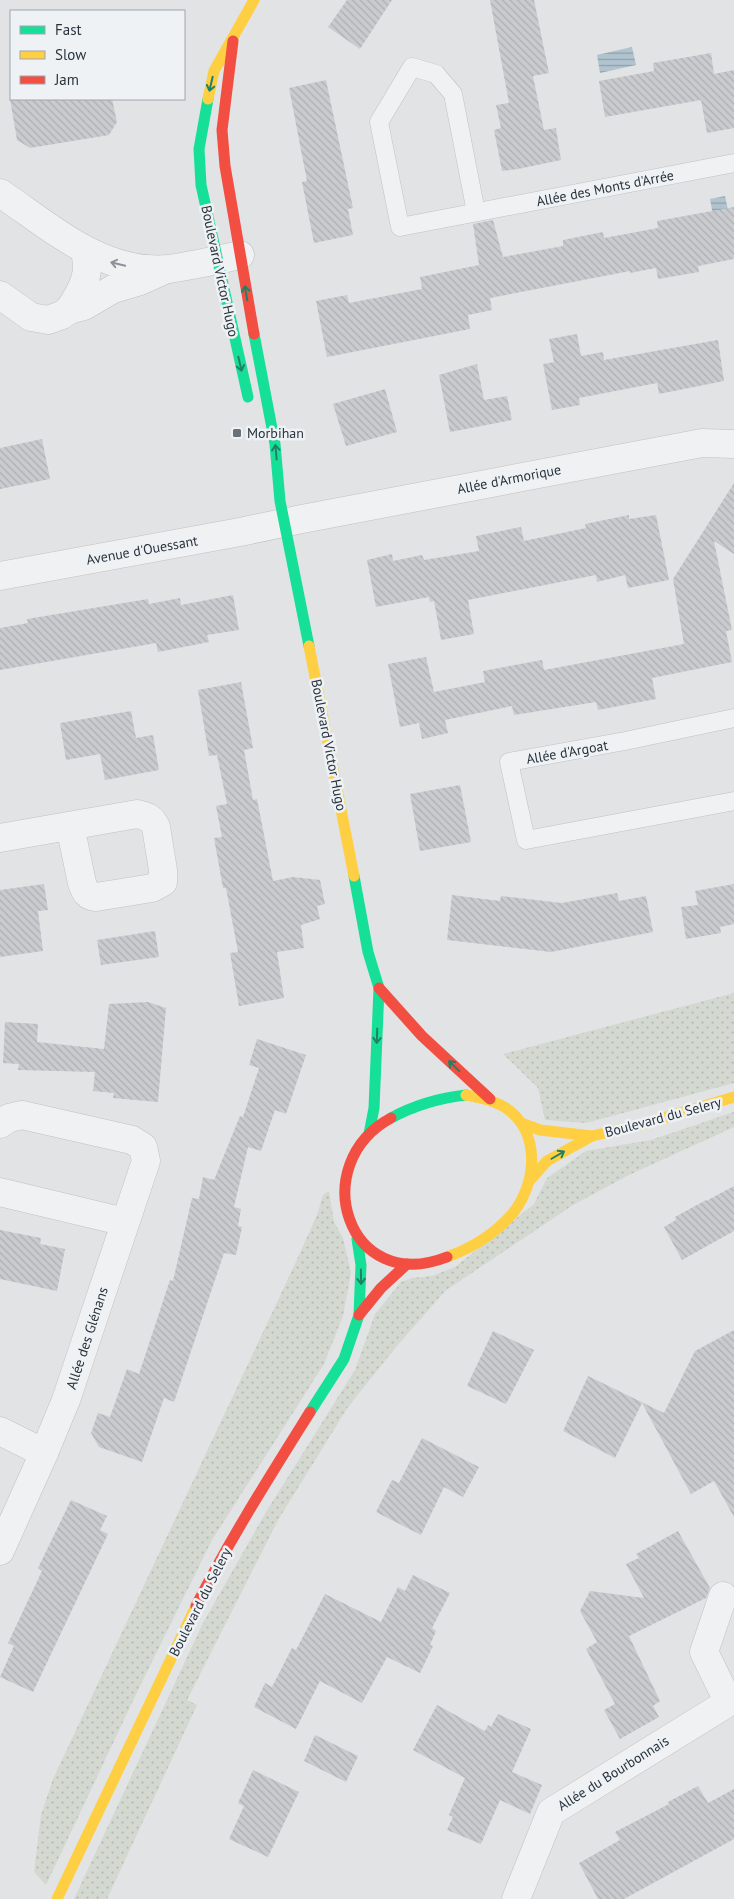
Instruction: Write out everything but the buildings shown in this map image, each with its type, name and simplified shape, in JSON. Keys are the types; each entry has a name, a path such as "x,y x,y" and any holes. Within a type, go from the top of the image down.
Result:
{"street":[{"name":"Boulevard Victor Hugo","path":"254,0 233,41 214,71 199,149 201,185 228,257 275,444 282,512 368,952 379,988 374,1108 369,1134"},
{"name":"Boulevard Victor Hugo","path":"233,41 222,130 228,257 251,410"},
{"path":"0,194 84,250 101,259 126,266 167,269"},
{"path":"69,310 80,294 87,273 88,263 84,250"},
{"path":"0,295 31,317 40,320 54,319 69,310 84,306 113,289 140,281 167,269 228,257"},
{"name":"Allée d'Armorique","path":"282,512 702,443 734,444"},
{"name":"Boulevard Victor Hugo","path":"265,462 282,512"},
{"name":"Avenue d'Ouessant","path":"0,576 282,512"},
{"path":"0,838 70,826"},
{"name":"Boulevard Victor Hugo","path":"379,988 422,1036 490,1099"},
{"path":"466,1095 490,1099 511,1111 521,1122 529,1141 533,1159 530,1180 525,1195 517,1208 502,1226 486,1238 449,1257 431,1262 407,1264 383,1258 357,1239 348,1216 344,1198 347,1176 354,1154 369,1134 394,1116 419,1104 447,1096 466,1095"},
{"name":"Boulevard du Selery","path":"530,1180 547,1161 592,1136 640,1125 734,1097"},
{"name":"Allée des Glénans","path":"0,1124 8,1118 22,1116 132,1140 143,1147 146,1160 66,1400 0,1552"},
{"name":"Boulevard du Selery","path":"521,1122 540,1130 592,1136"},
{"path":"0,1192 125,1222"},
{"name":"Boulevard du Selery","path":"57,1899 178,1642 213,1573 264,1486 344,1359 359,1315 362,1292 361,1265 357,1239"},
{"name":"Boulevard du Selery","path":"359,1315 372,1295 390,1276 407,1264"},
{"path":"0,1431 44,1452"},
{"name":"Allée du Bourbonnais","path":"516,1899 551,1812 731,1700 704,1652 723,1596"}],"lane":[{"name":"Allée des Monts d'Arrée","path":"476,212 453,94 436,74 412,67 379,122 400,227 734,163"},
{"name":"Allée d'Argoat","path":"734,718 625,741 509,762 526,840 734,801"}],"shaded area":[{"path":"734,993 734,1083 586,1123 545,1120 538,1088 503,1054"},
{"path":"734,1112 734,1127 629,1175 573,1205 445,1291 396,1347 348,1407 278,1520 187,1700 197,1705 107,1899 74,1899 203,1623 266,1512 355,1370 375,1314 401,1282 412,1278 432,1276 455,1267 534,1204 547,1178 586,1151 651,1140"},
{"path":"329,1191 334,1222 343,1238 351,1273 343,1316 324,1364 212,1540 139,1688 46,1885 34,1872 41,1815 53,1779 294,1266 317,1215 323,1195"}],"water":[{"path":"632,47 636,65 600,73 597,55"},
{"path":"725,196 733,233 717,237 710,199"}],"traffic: fast":[{"path":"208,99 199,149 201,185 248,397"},
{"path":"254,334 275,444 280,501 309,646"},
{"path":"354,876 368,952 379,988 374,1108 369,1134"},
{"path":"391,1118 427,1103 466,1095"},
{"path":"310,1412 344,1359 359,1315 361,1265 357,1239"}],"traffic: slow":[{"path":"208,99 214,71 254,0"},
{"path":"309,646 354,876"},
{"path":"447,1257 483,1240 506,1221 521,1201 531,1173 532,1158 530,1144 525,1130 517,1118 497,1103 466,1095"},
{"path":"530,1180 547,1161 592,1136 640,1125 734,1097"},
{"path":"521,1123 540,1130 592,1136"},
{"path":"57,1899 196,1606"}],"traffic: jam":[{"path":"233,41 222,130 225,166 254,334"},
{"path":"379,988 422,1036 490,1099"},
{"path":"391,1118 365,1139 350,1165 345,1192 350,1219 363,1242 384,1258 412,1264 447,1257"},
{"path":"359,1315 381,1288 407,1264"},
{"path":"196,1606 236,1532 310,1412"}],"place":[{"name":"Morbihan","path":"237,433"}]}
